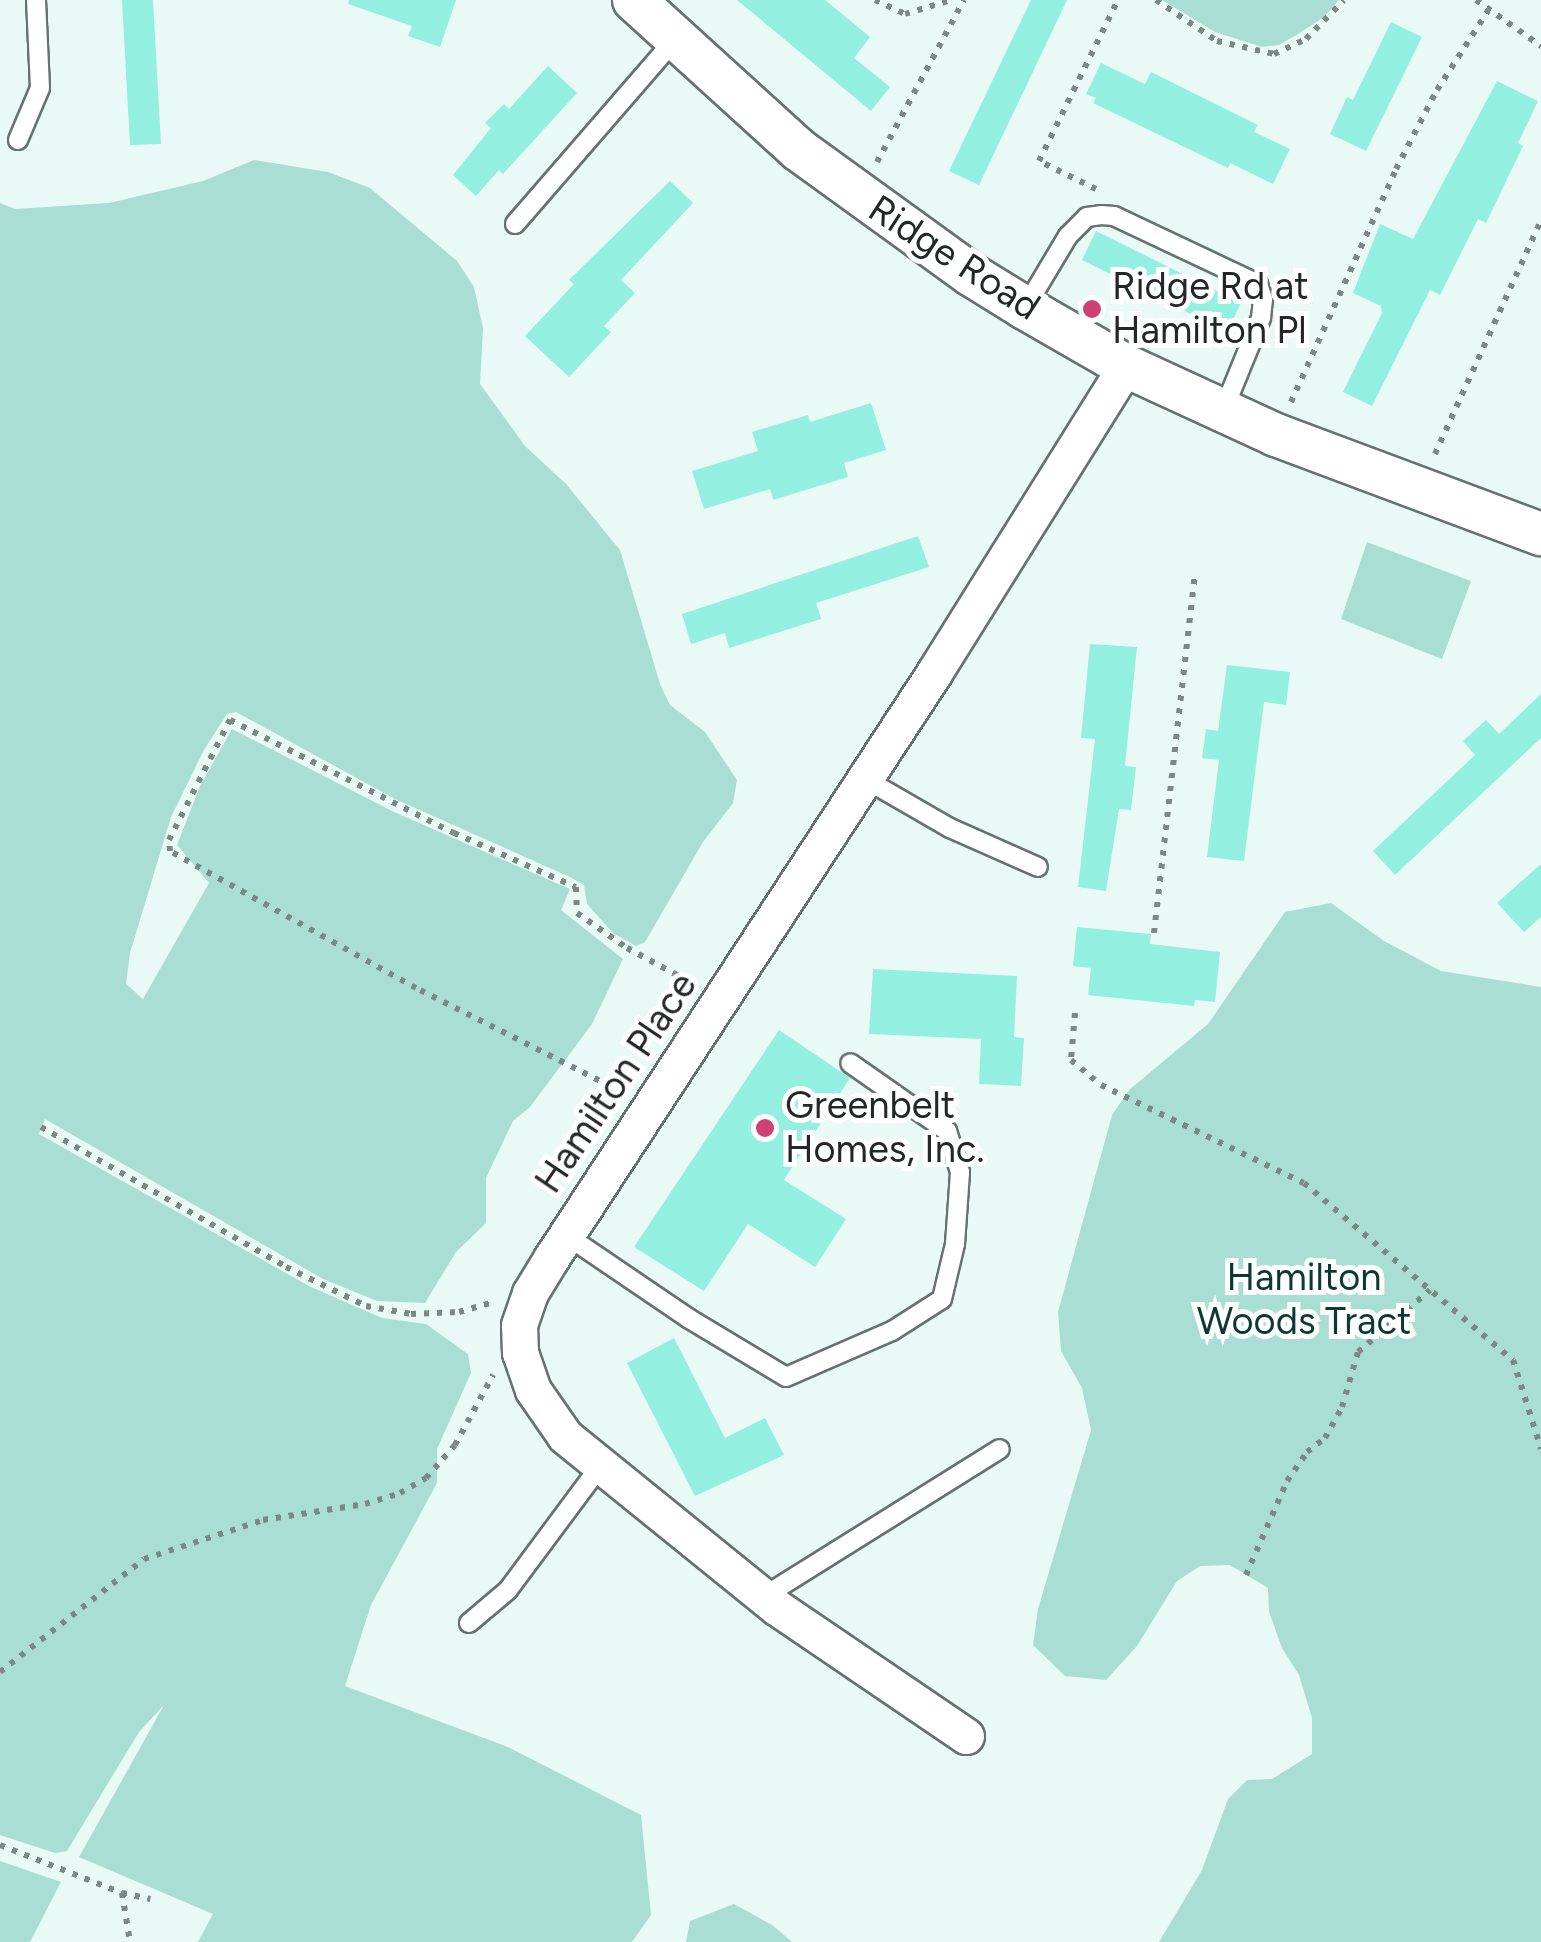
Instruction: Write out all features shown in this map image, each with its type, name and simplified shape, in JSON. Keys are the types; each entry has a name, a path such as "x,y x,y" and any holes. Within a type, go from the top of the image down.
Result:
{"street":[{"name":"Ridge Road","path":"634,0 854,192 1026,308 1126,366 1276,436 1541,534"},
{"name":"Hamilton Place","path":"525,1309 566,1236 866,780 1126,366"},
{"path":"525,1309 520,1353 533,1390 566,1436 763,1597 966,1736"}],"lane":[{"path":"18,140 40,88 36,0"},
{"path":"515,224 675,39"},
{"path":"1026,308 1068,236 1087,218 1101,215 1114,216 1258,284 1263,300 1260,318 1222,411"},
{"path":"866,780 950,828 1038,866"},
{"path":"566,1236 688,1318 786,1377 892,1332 942,1299 955,1244 960,1172 947,1131 850,1064"},
{"path":"763,1597 1000,1449"},
{"path":"468,1623 508,1590 601,1465"}],"path":[{"path":"875,0 905,14 952,0"},
{"path":"854,192 890,144 964,0"},
{"path":"1101,215 1102,192 1038,161 1118,0"},
{"path":"1156,0 1217,41 1274,54 1306,39 1344,0"},
{"path":"1476,0 1541,46"},
{"path":"1276,436 1396,169 1437,90 1488,11"},
{"path":"1419,492 1541,220"},
{"path":"1154,933 1194,574"},
{"path":"652,1106 458,1011 170,851 175,825 230,720 454,834 576,887 577,913 627,948 722,1000"},
{"path":"1075,1014 1071,1060 1102,1085 1304,1183 1512,1360 1541,1449"},
{"path":"0,1672 121,1573 144,1560 219,1530 365,1504 400,1493 426,1478 455,1444 525,1309 411,1314 366,1306 286,1267 41,1126"},
{"path":"1246,1575 1287,1481 1307,1452 1325,1438 1342,1407 1358,1352 1430,1290"},
{"path":"0,1845 122,1893 150,1898"},
{"path":"122,1893 130,1942"}],"green space":[{"path":"1162,0 1339,0 1324,17 1298,34 1279,45 1262,47 1215,32"},
{"path":"254,160 328,172 370,188 457,261 474,287 483,328 480,384 525,446 566,484 620,550 660,684 670,705 705,732 737,780 733,803 703,842 645,942 636,946 613,933 587,904 584,885 397,800 236,712 227,714 204,750 171,817 130,953 126,984 143,999 209,883 177,845 200,786 232,729 394,812 570,889 561,910 623,959 592,1024 530,1107 513,1121 486,1178 486,1223 456,1252 425,1303 377,1301 323,1279 45,1119 39,1134 309,1286 382,1318 426,1324 468,1354 471,1373 437,1449 437,1483 371,1605 345,1686 508,1747 641,1815 651,1915 632,1942 198,1942 213,1914 79,1857 164,1705 139,1732 67,1851 55,1853 0,1835 0,203 15,209 109,203 203,181"},
{"path":"1367,542 1471,581 1442,659 1341,619"},
{"name":"Hamilton Woods Tract","path":"1331,903 1384,941 1441,971 1541,987 1541,1942 1159,1942 1202,1870 1228,1799 1247,1780 1272,1779 1312,1754 1312,1718 1299,1675 1282,1648 1269,1612 1268,1588 1230,1565 1200,1566 1177,1581 1137,1646 1106,1680 1065,1676 1033,1645 1038,1609 1091,1430 1082,1388 1061,1351 1058,1312 1112,1115 1129,1090 1208,1024 1285,912"},
{"path":"0,1861 61,1882 30,1942 0,1942"},
{"path":"734,1904 772,1925 792,1942 686,1942 690,1921"}],"building":[{"path":"122,0 153,0 161,144 130,145"},
{"path":"349,0 456,0 440,47 408,36 412,26 348,4"},
{"path":"737,0 825,0 870,37 854,58 890,87 871,111"},
{"path":"1031,0 1067,0 979,185 949,171"},
{"path":"1391,22 1422,37 1366,151 1330,134 1347,97 1353,100"},
{"path":"1101,63 1145,84 1151,72 1258,125 1254,132 1290,149 1273,184 1230,163 1228,168 1093,103 1096,98 1086,94"},
{"path":"548,66 577,93 503,174 499,170 476,196 453,175 491,128 485,123 504,104 509,109"},
{"path":"1497,81 1538,101 1518,143 1523,146 1486,223 1478,219 1440,295 1430,290 1372,406 1343,392 1382,313 1381,306 1353,293 1380,224 1413,239"},
{"path":"670,181 693,203 621,280 635,293 604,326 611,332 569,377 525,336 574,284 569,280"},
{"path":"1096,231 1241,303 1227,332 1082,260"},
{"path":"871,403 886,450 844,463 848,477 773,500 770,489 704,509 692,471 758,451 752,432 808,415 810,422"},
{"path":"918,536 929,567 816,603 821,619 729,648 725,633 691,644 682,614"},
{"path":"1090,644 1137,647 1125,766 1136,767 1131,810 1119,809 1106,891 1078,887 1095,739 1081,738"},
{"path":"1227,665 1290,672 1286,705 1264,702 1244,861 1207,857 1219,760 1202,758 1206,729 1218,731"},
{"path":"1541,694 1541,738 1395,875 1373,851 1475,755 1463,741 1486,720 1499,734"},
{"path":"1541,864 1541,917 1524,932 1497,903"},
{"path":"1077,927 1151,934 1150,944 1220,952 1215,1002 1195,1000 1194,1006 1088,995 1091,968 1073,966"},
{"path":"873,969 1017,976 1014,1037 1024,1038 1021,1086 979,1084 981,1039 869,1034"},
{"name":"Greenbelt Homes, Inc.","path":"779,1030 850,1078 784,1180 846,1219 815,1267 748,1224 704,1291 634,1247"},
{"path":"674,1338 725,1438 765,1418 784,1455 695,1496 627,1363"}],"place":[{"name":"Ridge Rd at Hamilton Pl","path":"1092,309"},
{"name":"Greenbelt Homes, Inc.","path":"765,1128"}]}
